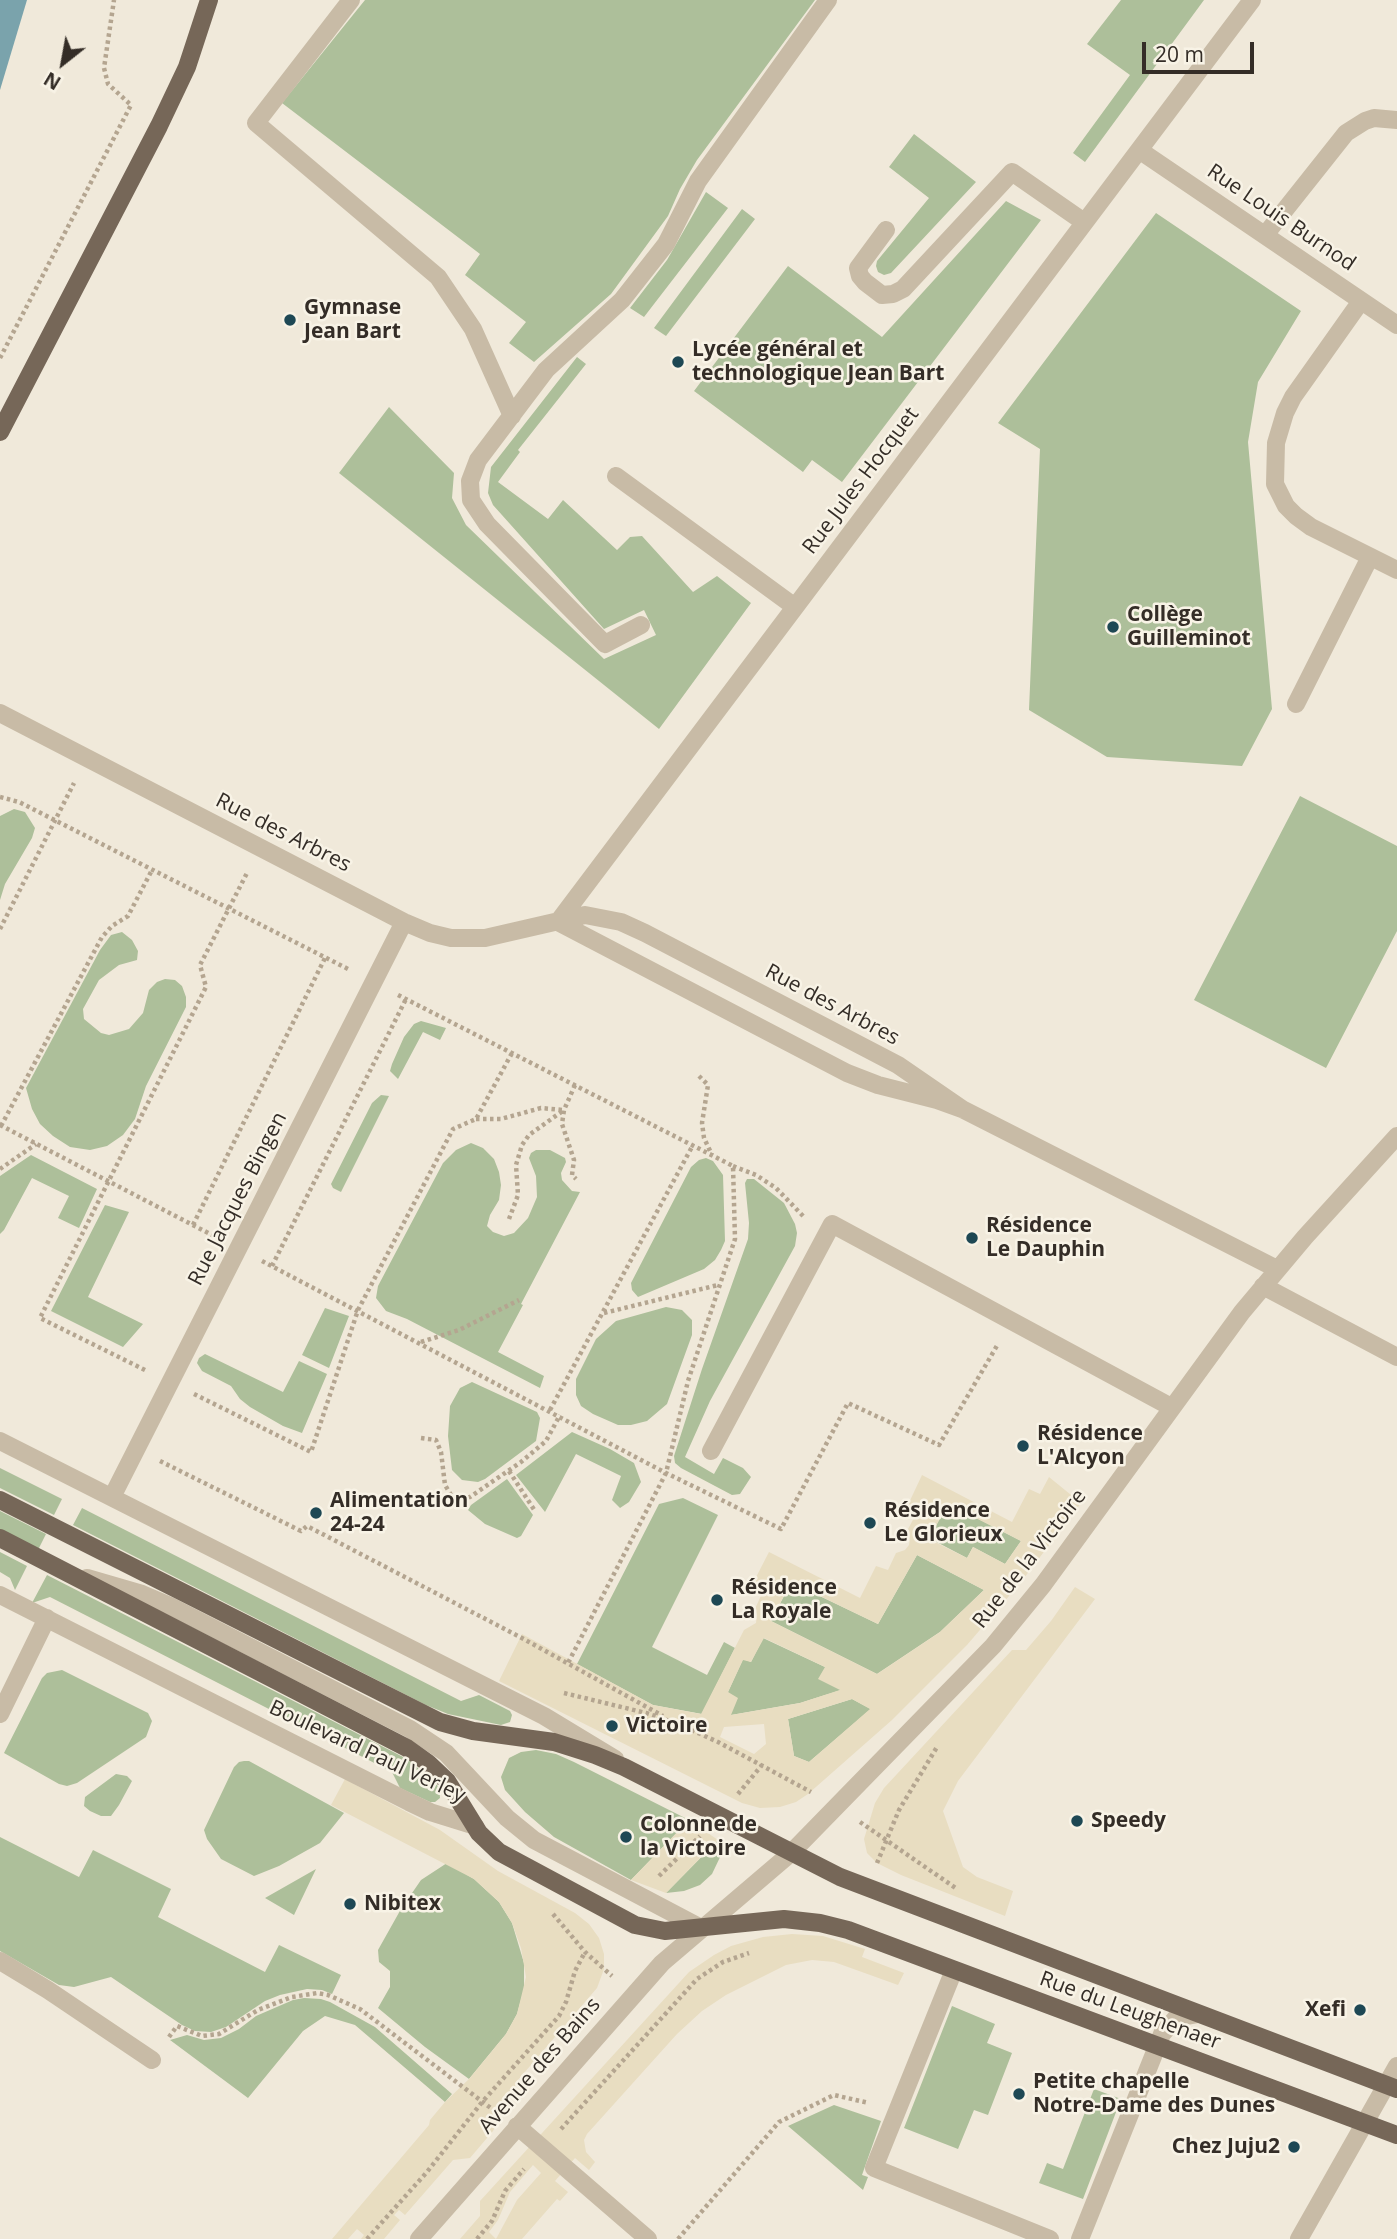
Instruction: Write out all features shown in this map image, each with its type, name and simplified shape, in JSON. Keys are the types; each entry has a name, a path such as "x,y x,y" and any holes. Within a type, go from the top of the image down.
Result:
{"main road":[{"path":"0,432 159,126 187,67 209,0"},
{"path":"0,1500 419,1713 461,1729 539,1739 580,1750 617,1764 791,1853"},
{"name":"Boulevard Paul Verley","path":"0,1538 407,1748 447,1781 475,1826"},
{"name":"Rue du Leughenaer","path":"475,1826 499,1852 627,1921 656,1930 784,1919 820,1923 848,1930 1397,2136"},
{"name":"Rue du Leughenaer","path":"791,1853 867,1886 1392,2087"}],"street":[{"path":"351,0 256,123 438,278 473,330 512,416"},
{"path":"642,625 604,644 486,524 471,500 470,481 478,460 546,370 622,300 666,244 698,181 828,0"},
{"name":"Rue Jules Hocquet","path":"558,922 1252,0"},
{"path":"1265,235 1346,134 1364,121 1374,118 1397,120"},
{"name":"Rue Louis Burnod","path":"1139,150 1397,325"},
{"path":"886,229 858,268 860,276 882,295 903,289 1012,172 1084,222"},
{"path":"1361,301 1293,397 1279,430 1275,484 1286,506 1311,527 1397,570"},
{"path":"616,476 795,607"},
{"path":"1296,705 1370,557"},
{"name":"Rue des Arbres","path":"0,713 430,933 462,939 504,935 585,915 621,922 898,1065 962,1109 1278,1269"},
{"name":"Rue Jacques Bingen","path":"113,1497 404,922"},
{"name":"Rue des Arbres","path":"558,922 857,1077 962,1109"},
{"name":"Rue de la Victoire","path":"791,1853 961,1680 1017,1617 1263,1286 1397,1136"},
{"path":"711,1451 832,1224 1171,1407"},
{"path":"1263,1286 1397,1357"},
{"path":"0,1441 544,1716 656,1785"},
{"path":"67,1572 142,1594 170,1606 410,1729 446,1753 507,1818 534,1840 701,1928"},
{"name":"Boulevard Paul Verley","path":"0,1595 409,1802 430,1812 475,1826"},
{"path":"0,1714 47,1618"},
{"name":"Avenue des Bains","path":"419,2239 670,1954 791,1853"},
{"path":"0,1962 48,1990 152,2060"},
{"path":"954,1970 874,2168 1050,2239"},
{"path":"1080,2239 1157,2046 1172,2021 1184,2015 1198,2014"},
{"path":"1299,2239 1363,2123 1392,2087 1397,2066"},
{"path":"517,2126 648,2239"}],"path":[{"path":"0,358 131,106 108,84 104,68 114,0"},
{"path":"0,929 87,757"},
{"path":"152,870 128,916 111,926 102,937 1,1125 560,1415 666,1473 781,1529 848,1404 939,1445 1012,1320"},
{"path":"193,1225 325,958"},
{"path":"272,1266 406,999"},
{"path":"699,1076 708,1085 702,1123 704,1138 712,1155"},
{"path":"575,1085 564,1110 562,1124 574,1160 572,1175 576,1179"},
{"path":"476,1119 501,1119 541,1108 564,1110"},
{"path":"509,1219 518,1195 516,1165 522,1144 529,1135 564,1110"},
{"path":"0,1169 37,1144"},
{"path":"550,1410 693,1145 756,1175 776,1188 799,1209 810,1224 820,1247"},
{"path":"568,1663 666,1473 688,1381 735,1239 733,1166"},
{"path":"602,1313 718,1285"},
{"path":"420,1343 459,1330 519,1300"},
{"path":"186,1405 192,1394"},
{"path":"421,1438 436,1440 441,1452 445,1485 451,1495 458,1499 470,1497 509,1471 546,1441 560,1415"},
{"path":"157,1459 301,1531 307,1526 676,1723 762,1765 837,1806 962,1892"},
{"path":"509,1471 535,1511"},
{"path":"552,1690 676,1723"},
{"path":"735,1799 762,1765"},
{"path":"657,1878 706,1830"},
{"path":"550,1911 585,1952 661,2018"},
{"path":"367,2239 559,2016 575,1971 585,1952"},
{"path":"477,2239 492,2221 505,2191 684,1992 709,1970 752,1952"},
{"path":"152,2060 177,2026 202,2036 219,2034 258,2010 292,1997 317,1993 340,1999 360,2009 517,2126"},
{"path":"678,2239 779,2122 834,2095 898,2110"}],"green space":[{"path":"365,0 815,0 697,160 668,216 611,294 534,362 509,343 526,322 465,275 480,254 282,103"},
{"path":"1121,0 1204,0 1085,162 1073,153 1130,75 1087,44"},
{"path":"914,134 976,182 891,273 884,275 878,272 877,261 929,198 889,167"},
{"path":"706,192 728,208 644,317 630,308 667,260"},
{"path":"1006,201 1041,220 842,482 812,460 803,472 694,391 788,266 882,337"},
{"path":"742,209 755,219 666,336 654,328"},
{"path":"1156,213 1301,311 1258,382 1248,442 1272,709 1242,766 1107,757 1029,710 1040,449 998,423"},
{"path":"577,357 586,364 518,450 520,452 498,482 548,519 563,500 617,550 630,537 642,536 693,592 717,576 751,603 659,729 339,473 389,407 454,473 452,498 466,525 604,659 656,635 644,610 604,629 493,505 488,493 491,467"},
{"path":"1300,796 1397,846 1397,931 1326,1068 1194,1000"},
{"path":"14,809 25,812 35,828 5,884 0,900 0,816"},
{"path":"122,932 132,940 138,951 137,960 119,965 99,980 83,1009 84,1019 101,1033 109,1035 129,1029 143,1013 149,990 165,979 175,980 182,986 186,1007 146,1086 135,1119 123,1135 107,1146 90,1150 70,1147 40,1124 26,1088 100,950 111,935"},
{"path":"421,1021 446,1028 440,1040 423,1032 398,1079 390,1071 392,1064 404,1037 414,1024"},
{"path":"381,1095 389,1096 341,1192 331,1184 372,1103"},
{"path":"471,1143 483,1148 494,1159 499,1172 499,1200 487,1226 493,1232 504,1236 514,1233 528,1218 537,1197 536,1176 529,1158 536,1150 550,1150 565,1158 562,1180 572,1191 580,1192 498,1352 544,1376 540,1388 407,1319 386,1311 376,1298 378,1286 443,1163 456,1150"},
{"path":"31,1155 97,1189 79,1228 58,1218 69,1196 32,1178 0,1234 0,1176"},
{"path":"706,1158 713,1161 723,1175 725,1241 721,1250 715,1260 704,1269 638,1297 632,1290 631,1283 691,1167"},
{"path":"747,1179 754,1179 784,1203 797,1233 795,1246 710,1401 685,1457 714,1474 723,1458 743,1468 751,1477 740,1494 732,1495 681,1468 675,1463 674,1456 748,1239"},
{"path":"105,1205 129,1212 88,1297 143,1324 123,1347 51,1311"},
{"path":"666,1307 682,1310 692,1320 692,1335 667,1404 647,1421 631,1425 618,1425 581,1406 576,1395 576,1379 596,1339 616,1321"},
{"path":"325,1308 349,1316 329,1368 302,1355"},
{"path":"205,1354 283,1392 299,1361 327,1374 302,1433 283,1426 250,1407 231,1386 202,1371 197,1363"},
{"path":"472,1382 537,1412 540,1418 536,1441 478,1482 462,1480 452,1470 448,1436 450,1406 460,1388"},
{"path":"572,1432 634,1463 641,1482 629,1502 620,1508 612,1500 621,1476 576,1454 545,1512 516,1475"},
{"path":"0,1468 62,1499 54,1515 0,1488"},
{"path":"507,1479 533,1515 521,1536 517,1538 485,1524 468,1510"},
{"path":"683,1498 718,1515 652,1647 707,1675 724,1642 735,1648 702,1714 653,1705 577,1664 659,1504"},
{"path":"948,1503 1021,1541 1005,1564 973,1547 967,1558 929,1538"},
{"path":"82,1508 461,1701 479,1695 510,1711 510,1722 501,1725 448,1714 426,1705 73,1525"},
{"path":"0,1511 46,1534 38,1550 0,1530"},
{"path":"0,1552 27,1566 15,1590 10,1578 0,1572"},
{"path":"917,1555 984,1590 940,1632 877,1674 771,1621 785,1594 801,1587 878,1624"},
{"path":"47,1575 409,1760 439,1787 440,1798 430,1802 400,1788 392,1772 50,1597 32,1603"},
{"path":"763,1638 825,1667 841,1690 800,1703 731,1715 728,1692 743,1659 751,1662"},
{"path":"62,1670 148,1713 152,1721 146,1737 77,1783 67,1786 4,1753 42,1678 47,1673"},
{"path":"852,1699 871,1709 809,1762 794,1756 788,1719"},
{"path":"536,1750 556,1754 574,1762 689,1820 631,1880 554,1837 505,1790 501,1777 509,1758 521,1752"},
{"path":"249,1761 344,1813 320,1843 279,1866 254,1876 221,1859 204,1830 234,1767 239,1762"},
{"path":"116,1774 127,1776 132,1781 111,1816 101,1816 84,1806 85,1797"},
{"path":"0,1837 79,1877 93,1850 171,1889 158,1917 265,1972 279,1945 341,1975 332,1994 307,1989 280,1995 265,2001 226,2027 211,2032 195,2031 182,2025 111,1977 74,1987 59,1985 0,1951"},
{"path":"718,1840 722,1853 712,1874 700,1885 684,1891 666,1893"},
{"path":"447,1863 474,1879 499,1902 512,1923 524,1963 524,1989 517,2014 506,2034 469,2079 378,2008 390,1987 390,1971 379,1962 378,1950 421,1880"},
{"path":"316,1869 294,1915 265,1898"},
{"path":"304,1998 330,2002 375,2027 452,2094 445,2102 355,2025 325,2016 303,2031 248,2098 170,2040 187,2035 204,2040 221,2038 256,2016"},
{"path":"952,2006 995,2024 987,2043 1012,2053 988,2115 974,2110 958,2149 904,2128"},
{"path":"1094,2089 1121,2099 1083,2199 1039,2183 1047,2163 1063,2169"},
{"path":"834,2105 881,2121 862,2175 868,2177 863,2190 788,2126"}],"shaded area":[{"path":"922,1475 1012,1522 1029,1489 1040,1494 1049,1477 1081,1503 1021,1582 967,1645 892,1720 796,1802 780,1807 760,1808 742,1803 499,1681 522,1634 653,1705 701,1714 744,1630 756,1623 755,1609 763,1591 752,1585 769,1552 860,1598 876,1566 888,1570 896,1553 905,1550 909,1545 907,1531 916,1514 906,1509","holes":["948,1504 1021,1541 1005,1564 973,1547 967,1558 929,1539","917,1555 984,1590 940,1632 877,1674 771,1621 785,1594 801,1587 878,1624","764,1638 825,1667 818,1679 840,1690 800,1703 731,1715 738,1698 728,1692 743,1660 751,1662","852,1699 870,1709 809,1762 794,1756 788,1719","764,1724 766,1744 754,1754 720,1737 724,1727"]},
{"path":"1075,1587 1095,1599 958,1781 943,1811 963,1867 977,1877 1013,1891 1005,1916 877,1863 867,1853 864,1839 875,1803 884,1788 1012,1650 1026,1650"},
{"path":"345,1779 440,1830 498,1871 575,1913 589,1924 599,1938 604,1954 604,1969 597,1988 518,2080 493,2131 470,2158 453,2160 405,2215 399,2210 394,2215 400,2220 384,2239 361,2239 364,2235 357,2229 348,2239 332,2239 429,2125 445,2102 469,2079 506,2034 517,2014 526,1977 521,1948 512,1923 499,1902 474,1879 331,1805"},
{"path":"689,1820 718,1840 666,1893 631,1880"},
{"path":"792,1934 823,1936 865,1949 862,1957 904,1973 898,1985 834,1962 812,1960 786,1965 726,1995 702,2011 677,2034 587,2134 584,2140 586,2152 595,2162 589,2170 575,2158 555,2181 568,2192 560,2201 557,2199 522,2239 496,2239 460,2239 480,2216 480,2201 689,1972 731,1946 763,1937","holes":["533,2165 541,2173 517,2200 496,2239 489,2232 498,2220 510,2192"]}],"water":[{"path":"0,0 27,0 0,90"}],"place":[{"name":"Gymnase Jean Bart","path":"290,320"},
{"name":"Lycée général et technologique Jean Bart","path":"678,362"},
{"name":"Collège Guilleminot","path":"1113,627"},
{"name":"Résidence Le Dauphin","path":"972,1238"},
{"name":"Résidence L'Alcyon","path":"1023,1446"},
{"name":"Alimentation 24-24","path":"316,1513"},
{"name":"Résidence Le Glorieux","path":"870,1523"},
{"name":"Résidence La Royale","path":"717,1600"},
{"name":"Victoire","path":"612,1726"},
{"name":"Speedy","path":"1077,1821"},
{"name":"Colonne de la Victoire","path":"626,1837"},
{"name":"Nibitex","path":"350,1904"},
{"name":"Xefi","path":"1360,2010"},
{"name":"Petite chapelle Notre-Dame des Dunes","path":"1019,2094"},
{"name":"Chez Juju2","path":"1294,2147"}]}
